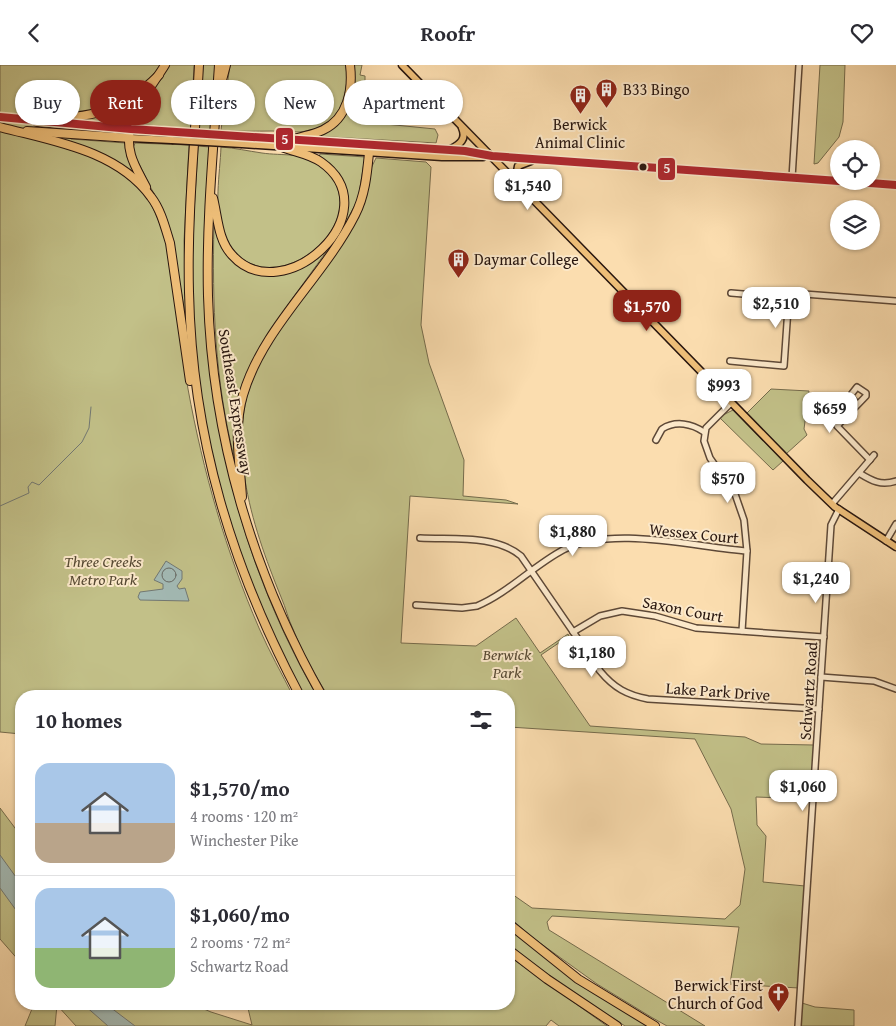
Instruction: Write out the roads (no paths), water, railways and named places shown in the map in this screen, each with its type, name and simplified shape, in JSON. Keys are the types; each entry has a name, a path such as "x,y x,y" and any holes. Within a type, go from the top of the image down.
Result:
{"highway":[{"path":"165,65 134,112 130,134 131,157 164,224 170,243 189,379 197,402"},
{"path":"198,65 188,290 197,402 209,461 230,539 256,606 297,690"},
{"name":"Southeast Expressway","path":"218,80 219,65"},
{"path":"222,80 226,65"},
{"path":"292,140 323,130 342,114 351,92 350,65"},
{"path":"4,118 70,117 105,112 136,96 159,75"},
{"path":"4,118 130,134"},
{"name":"Southeast Expressway","path":"215,125 208,276 214,369 225,439 244,514 281,615 319,690"},
{"path":"0,127 50,133 130,134"},
{"path":"0,127 56,142 107,160 126,171 150,196"},
{"path":"211,187 221,236 228,249 238,260 258,270 275,273 307,261 324,248 337,232 343,214 343,195 335,176 323,163 282,147"},
{"path":"244,514 239,424 242,398 249,378 270,339 355,215 364,187 368,153"},
{"path":"515,929 578,979 655,1026"},
{"path":"515,955 547,979 617,1026"}],"main road":[{"path":"402,65 416,80"},
{"path":"449,149 460,144 464,137 459,125"},
{"path":"460,125 832,504 896,547"},
{"path":"130,134 172,132 449,149 492,156 538,160 896,185"},
{"path":"130,134 172,140 464,159 492,156"},
{"path":"515,183 518,167 538,160"}],"street":[{"path":"408,72 413,65"},
{"path":"792,178 799,65"},
{"path":"731,293 764,296 778,292 896,301"},
{"path":"730,361 784,365 789,294"},
{"path":"731,403 704,432 706,452 735,494 744,520 747,551 742,631"},
{"path":"857,404 837,426 870,460"},
{"path":"656,440 662,429 676,424 693,426 704,432"},
{"path":"832,504 874,455"},
{"path":"860,473 877,483 887,484 896,481"},
{"name":"Schwartz Road","path":"798,1026 831,525 839,509"},
{"path":"886,541 896,524"},
{"name":"Lake Park Drive","path":"420,538 496,543 510,547 521,556 612,685 635,697 819,709"},
{"name":"Wessex Court","path":"416,605 462,608 476,605 564,550 598,540 684,543 747,551"},
{"name":"Saxon Court","path":"573,632 600,616 622,611 655,616 696,628 824,637"},
{"path":"821,677 868,681 896,689"}],"water":[{"path":"166,561 182,571 182,579 177,586 179,589 185,588 189,601 140,600 138,597 140,592 163,589 163,584 154,580"},
{"path":"0,855 15,876 15,909 0,888"},
{"path":"90,1010 114,1010 135,1026 108,1026"}],"waterway":[{"path":"0,506 29,493 28,487 32,482 39,485 82,442 89,428 91,407"}],"place":[{"name":"B33 Bingo","path":"607,108"},
{"name":"Berwick Animal Clinic","path":"580,114"},
{"name":"Daymar College","path":"458,278"},
{"name":"Berwick First Church of God","path":"779,1013"}],"park label":[{"name":"Three Creeks Metro Park","path":"103,570"},
{"name":"Berwick Park","path":"507,663"}]}
